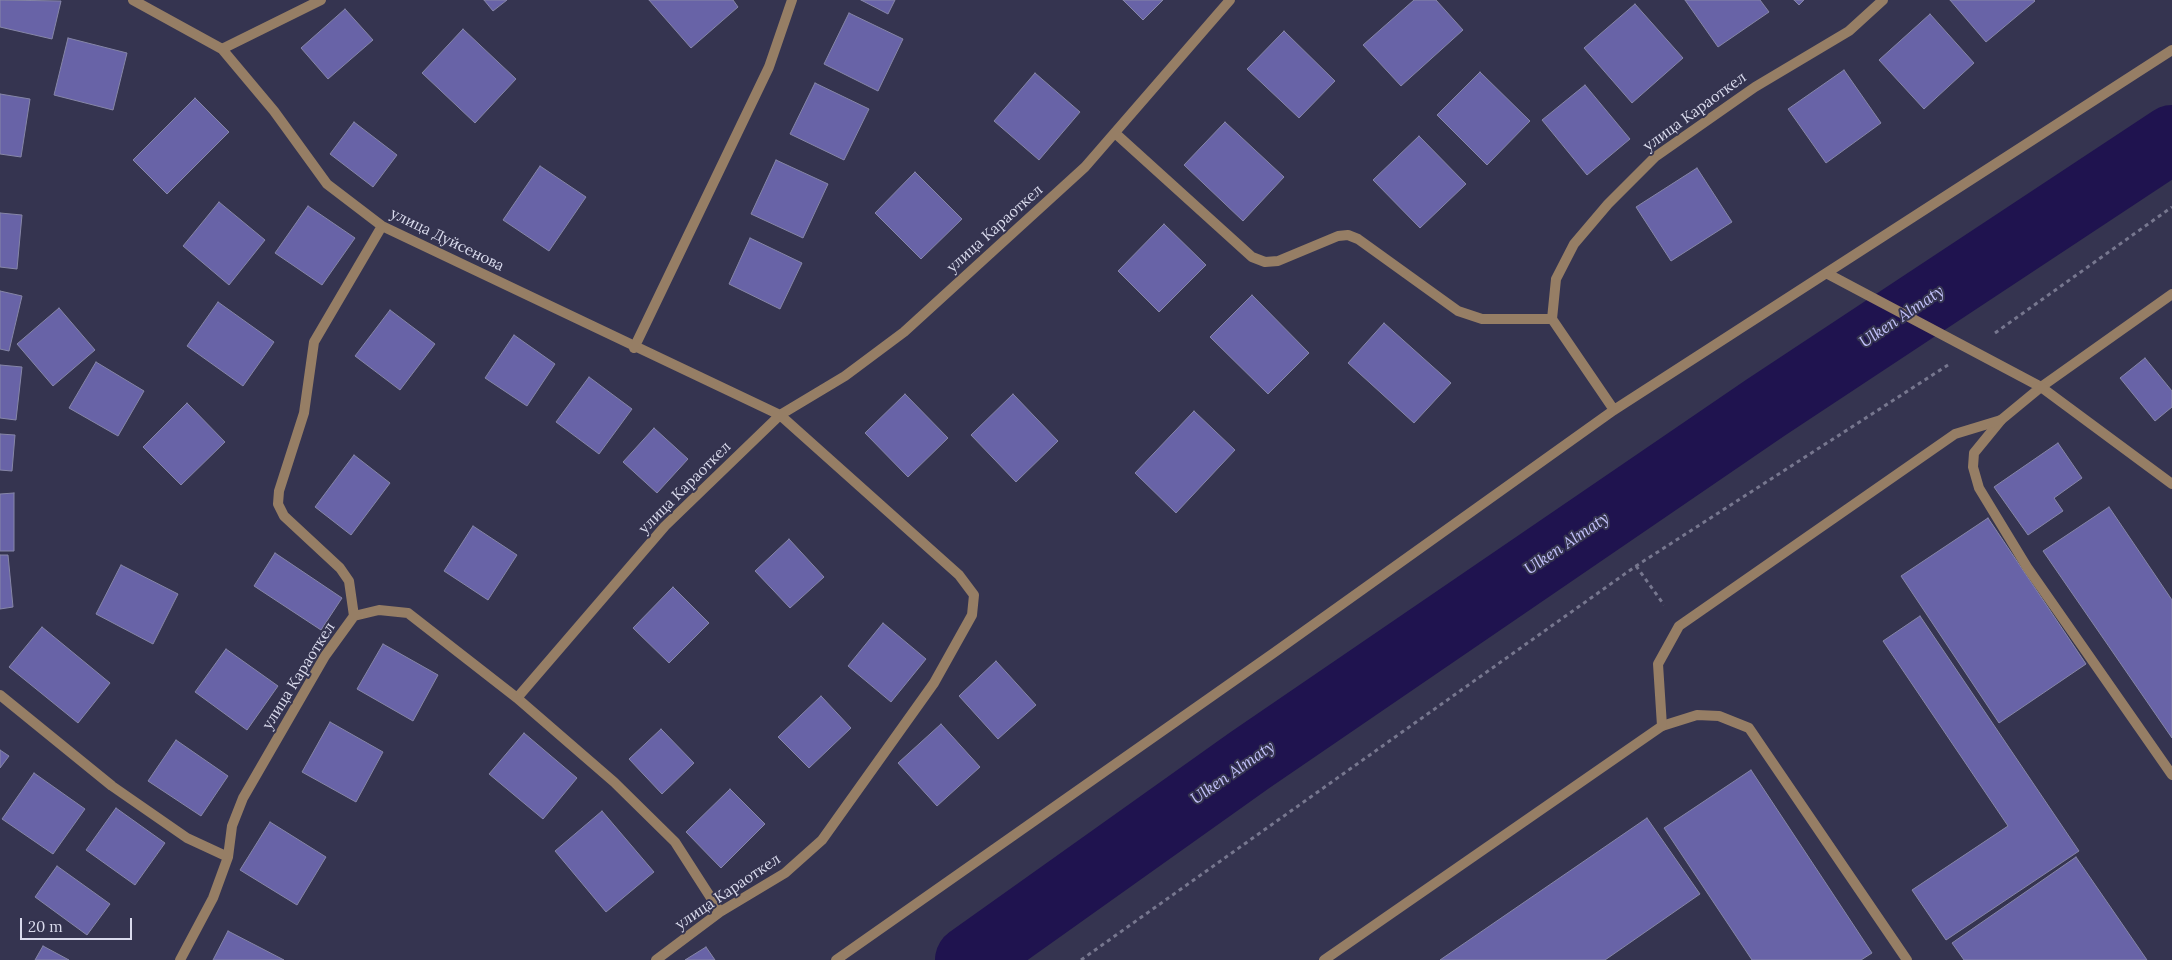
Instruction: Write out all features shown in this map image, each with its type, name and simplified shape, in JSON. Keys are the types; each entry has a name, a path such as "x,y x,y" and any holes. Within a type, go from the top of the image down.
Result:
{"street":[{"name":"улица Дуйсенова","path":"133,0 222,49 274,111 327,184 382,226 634,348 780,415 959,575 974,596"},
{"path":"222,49 321,0"},
{"path":"634,348 769,67 792,0"},
{"name":"улица Караоткел","path":"180,960 213,898 228,857 232,826 244,798 325,656 354,616 379,610 408,613 517,698 664,526 780,415 845,376 904,332 1085,167 1230,0"},
{"name":"улица Караоткел","path":"1552,319 1556,279 1574,244 1608,204 1655,157 1755,87 1849,31 1883,0"},
{"path":"836,960 1258,664 1614,410 1828,274 2172,50"},
{"path":"1115,133 1252,257 1265,262 1278,261 1338,236 1348,235 1358,239 1458,311 1482,319 1552,319 1614,410"},
{"path":"354,616 349,581 340,568 284,516 278,504 279,490 304,413 314,342 382,226"},
{"path":"1828,274 2041,387 2172,484"},
{"path":"2172,294 2041,387 2001,420 1974,453 1972,467 1979,488 2027,567 2172,775"},
{"path":"1662,726 1658,664 1680,626 1954,434 2001,420"},
{"name":"улица Караоткел","path":"656,960 720,912 785,873 822,840 934,683 972,614 974,596"},
{"path":"0,695 112,786 187,838 228,857"},
{"path":"517,698 614,782 675,842 720,912"},
{"path":"1324,960 1662,726 1698,715 1719,716 1749,728 1907,960"}],"path":[{"path":"1081,960 1636,566 1971,350 2172,207"},
{"path":"1636,566 1680,626"}],"building":[{"path":"0,0 61,1 52,39 0,27"},
{"path":"484,0 507,0 493,11"},
{"path":"649,0 733,0 738,7 691,48"},
{"path":"861,0 895,0 888,14"},
{"path":"1123,0 1163,0 1143,20"},
{"path":"1414,0 1436,0 1463,30 1401,86 1363,45"},
{"path":"1685,0 1760,0 1769,12 1718,47"},
{"path":"1794,0 1804,0 1799,5"},
{"path":"1950,0 2034,0 2035,1 1986,42"},
{"path":"1635,4 1683,58 1632,103 1584,48"},
{"path":"345,9 373,40 328,79 301,48"},
{"path":"849,13 903,39 878,91 824,64"},
{"path":"1930,14 1974,63 1924,109 1879,60"},
{"path":"463,29 516,79 475,123 422,73"},
{"path":"1284,31 1335,81 1299,118 1247,69"},
{"path":"68,38 127,53 113,110 54,95"},
{"path":"1844,70 1881,123 1826,163 1788,109"},
{"path":"1480,72 1530,121 1487,165 1437,115"},
{"path":"1035,73 1080,112 1039,160 994,121"},
{"path":"815,83 869,109 844,160 790,134"},
{"path":"1585,85 1630,139 1587,175 1542,120"},
{"path":"0,94 30,99 21,157 0,154"},
{"path":"195,98 229,132 167,194 133,160"},
{"path":"354,122 397,155 373,187 330,154"},
{"path":"1225,122 1284,177 1243,221 1184,165"},
{"path":"1419,136 1466,184 1420,228 1373,180"},
{"path":"776,160 828,184 803,238 751,214"},
{"path":"540,166 586,197 549,251 503,220"},
{"path":"1697,168 1732,222 1671,261 1636,207"},
{"path":"915,172 962,219 921,259 875,213"},
{"path":"219,202 265,240 229,285 183,246"},
{"path":"308,206 355,238 322,285 275,253"},
{"path":"0,213 22,215 17,269 0,267"},
{"path":"1164,224 1206,265 1159,312 1118,271"},
{"path":"750,238 802,263 780,309 729,284"},
{"path":"0,291 22,296 9,351 0,349"},
{"path":"1252,295 1309,353 1268,394 1210,337"},
{"path":"218,302 274,342 243,386 187,346"},
{"path":"59,308 95,350 53,386 17,344"},
{"path":"390,310 435,344 400,390 355,356"},
{"path":"1384,323 1451,383 1414,423 1348,363"},
{"path":"514,335 555,364 527,406 485,378"},
{"path":"2145,358 2172,391 2172,407 2155,421 2120,378"},
{"path":"96,362 144,391 118,436 69,408"},
{"path":"0,365 22,367 16,420 0,418"},
{"path":"589,377 632,409 599,454 556,422"},
{"path":"905,394 948,438 908,477 865,433"},
{"path":"1013,394 1058,441 1016,482 971,435"},
{"path":"187,403 225,442 181,485 143,447"},
{"path":"1194,411 1235,450 1176,513 1135,473"},
{"path":"654,428 688,459 657,493 623,462"},
{"path":"0,434 15,435 12,471 0,470"},
{"path":"2058,443 2082,478 2054,498 2063,511 2028,535 1994,487"},
{"path":"354,455 390,483 351,535 315,507"},
{"path":"14,493 14,551 0,551 0,494"},
{"path":"2109,507 2172,600 2172,738 2043,551"},
{"path":"1988,518 2086,664 1999,723 1901,576"},
{"path":"473,526 517,555 488,600 444,571"},
{"path":"789,539 824,577 790,608 755,571"},
{"path":"275,553 342,598 321,630 254,586"},
{"path":"0,555 8,555 13,607 0,609"},
{"path":"121,565 178,594 153,644 96,614"},
{"path":"673,587 709,623 669,663 633,628"},
{"path":"1920,616 2079,851 1946,940 1912,890 2008,826 1883,641"},
{"path":"883,623 926,659 891,702 848,666"},
{"path":"42,627 110,683 78,723 9,667"},
{"path":"383,644 438,675 413,721 357,689"},
{"path":"226,649 278,686 247,730 195,692"},
{"path":"996,661 1036,705 998,739 959,696"},
{"path":"821,696 851,728 809,768 778,737"},
{"path":"330,722 383,752 356,802 302,772"},
{"path":"941,724 980,767 937,806 898,763"},
{"path":"661,729 694,763 662,794 629,759"},
{"path":"524,733 577,778 543,819 489,774"},
{"path":"176,740 228,776 201,816 148,781"},
{"path":"0,750 9,756 0,768"},
{"path":"1751,770 1872,953 1861,960 1752,960 1664,828"},
{"path":"34,773 85,809 53,854 2,819"},
{"path":"730,789 765,824 721,868 686,832"},
{"path":"116,808 165,843 135,885 86,850"},
{"path":"602,811 654,872 606,912 555,851"},
{"path":"1647,818 1700,894 1605,960 1440,960"},
{"path":"270,822 326,857 297,905 240,870"},
{"path":"2076,857 2147,960 1964,960 1952,943"},
{"path":"57,866 110,904 87,935 35,897"},
{"path":"228,931 284,960 213,960"},
{"path":"43,946 69,960 35,960"},
{"path":"706,947 715,960 685,960"}],"waterway":[{"name":"Ulken Almaty","path":"969,960 1250,760 1765,408 2172,139"}]}
